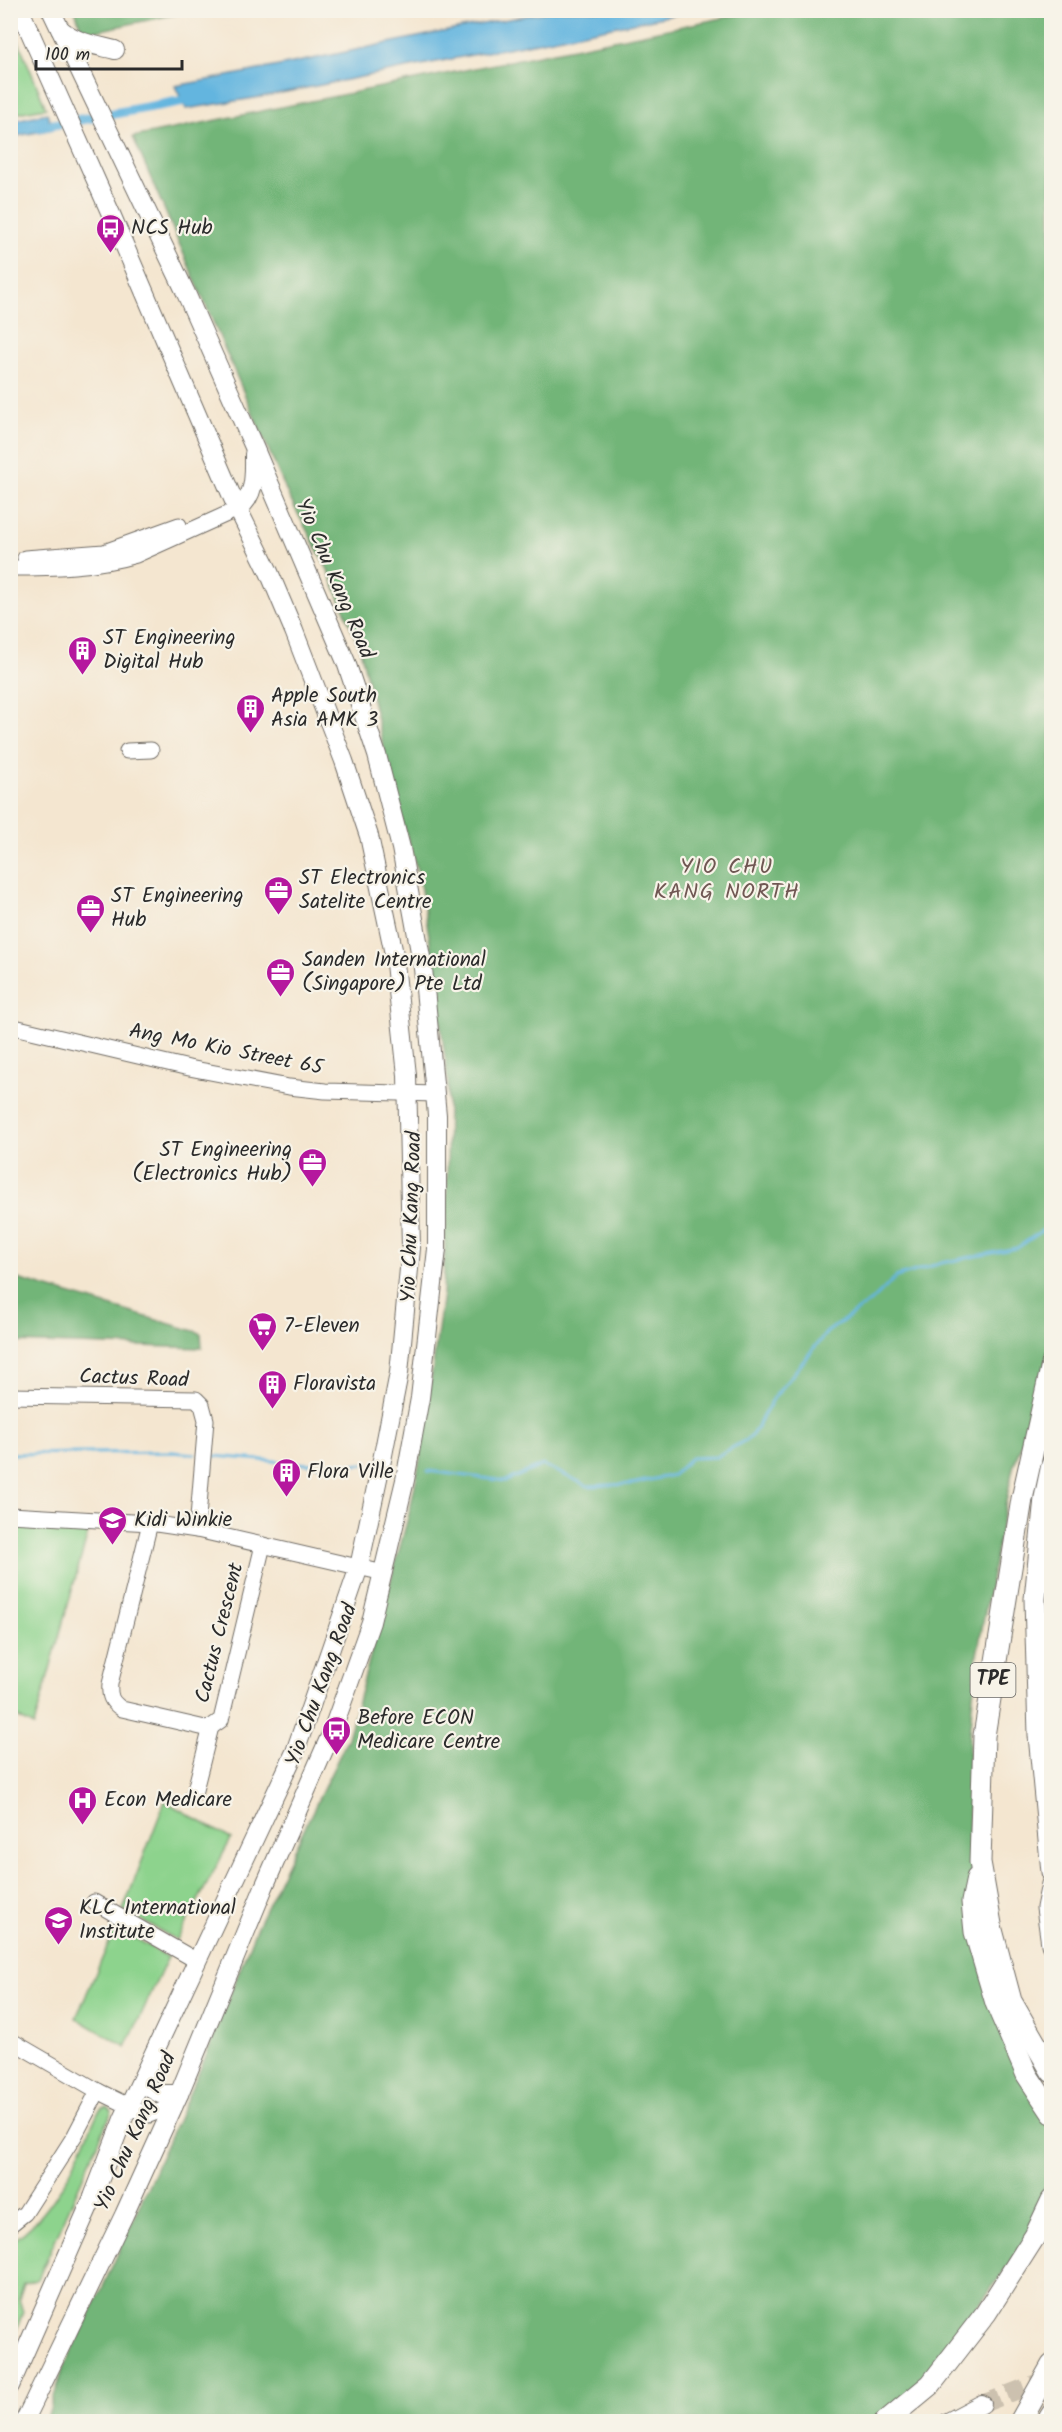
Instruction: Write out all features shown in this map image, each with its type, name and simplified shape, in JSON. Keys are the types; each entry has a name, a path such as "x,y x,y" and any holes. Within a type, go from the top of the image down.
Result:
{"highway":[{"name":"TPE","path":"1052,1364 1022,1499 984,1736 980,1862 992,1930 1011,2001 1052,2072"},
{"path":"1052,1465 1045,1498 1035,1599 1038,1735 1052,1872"},
{"path":"980,1862 972,1902 975,1932 996,2004 1027,2075 1052,2114"},
{"path":"1052,1884 1047,1908 1052,1944"},
{"path":"885,2421 931,2384 986,2313 1035,2236 1052,2200"},
{"path":"1020,2421 1052,2365"},
{"path":"1047,2421 1052,2414"}],"main road":[{"name":"Yio Chu Kang Road","path":"10,2386 93,2198 128,2106 295,1752 358,1567 399,1373 411,1248 409,1094 394,954 369,836 344,761 294,631 240,503 20,10"},
{"name":"Yio Chu Kang Road","path":"28,2418 176,2100 264,1887 331,1734 371,1622 405,1480 427,1350 437,1249 436,1094 423,968 401,848 382,776 346,662 283,514 185,291 51,10"},
{"path":"60,29 82,43 115,50"},
{"path":"240,503 253,484 254,447"},
{"path":"240,503 262,503 283,514"},
{"path":"235,1882 244,1874 252,1873 260,1877 264,1887"},
{"path":"143,2078 146,2086 176,2100"},
{"path":"948,2421 982,2404"}],"street":[{"path":"10,559 104,552 240,503"},
{"path":"10,568 63,567 119,560 136,555 240,503"},
{"path":"127,752 151,750"},
{"name":"Ang Mo Kio Street 65","path":"10,1026 253,1081 325,1091 436,1094"},
{"name":"Cactus Road","path":"10,1396 195,1399 202,1405 206,1420 197,1530"},
{"path":"10,1515 150,1523 197,1530 384,1573"},
{"name":"Cactus Crescent","path":"150,1523 109,1694 112,1702 122,1709 186,1724 211,1727"},
{"name":"Cactus Crescent","path":"194,1794 211,1727 221,1720 263,1545"},
{"path":"93,1902 197,1961"},
{"path":"10,2040 98,2091 149,2115 176,2100"},
{"path":"10,2225 25,2213 75,2135 98,2091"}],"green space":[{"path":"75,10 191,11 83,34"},
{"path":"757,11 1051,11 1051,1342 1037,1399 1013,1468 977,1655 969,1737 969,1836 975,1899 1019,2040 1051,2093 1052,2180 1037,2218 1017,2253 891,2421 46,2422 63,2369 102,2289 206,2056 257,1926 348,1738 410,1510 420,1460 443,1293 447,1191 448,1081 431,947 418,873 397,803 360,649 327,568 289,497 133,137"},
{"path":"11,23 46,108 11,114"},
{"path":"11,1277 201,1333 202,1348 11,1342"},
{"path":"11,1524 90,1526 34,1726 11,1714"},
{"path":"165,1801 231,1839 177,1940 123,1910"},
{"path":"116,1927 168,1957 126,2047 76,2018"},
{"path":"108,2107 112,2111 38,2279 24,2284 19,2299 23,2312 11,2345 11,2242 27,2230 53,2201 73,2166 98,2112"}],"water":[{"path":"558,10 693,11 261,97 186,109 175,86 462,28"},
{"path":"47,113 54,129 11,137 11,121"}],"waterway":[{"path":"40,127 182,101"},
{"path":"428,1471 506,1481 543,1465 588,1486 631,1484 673,1475 691,1458 716,1457 751,1437 773,1399 827,1332 874,1299 896,1277 941,1263 1017,1248 1052,1224"},
{"path":"10,1454 172,1452 195,1454"},
{"path":"215,1456 332,1466 365,1464"}],"tunnel":[{"path":"982,2404 1050,2378"}],"place":[{"name":"NCS Hub","path":"110,254"},
{"name":"ST Engineering Digital Hub","path":"82,676"},
{"name":"Apple South Asia AMK 3","path":"250,734"},
{"name":"ST Electronics Satelite Centre","path":"278,916"},
{"name":"ST Engineering Hub","path":"90,934"},
{"name":"Sanden International (Singapore) Pte Ltd","path":"281,998"},
{"name":"ST Engineering (Electronics Hub)","path":"313,1188"},
{"name":"7-Eleven","path":"263,1352"},
{"name":"Floravista","path":"272,1410"},
{"name":"Flora Ville","path":"286,1498"},
{"name":"Kidi Winkie","path":"113,1546"},
{"name":"Before ECON Medicare Centre","path":"336,1756"},
{"name":"Econ Medicare","path":"83,1826"},
{"name":"KLC International Institute","path":"58,1946"}],"district":[{"name":"YIO CHU KANG NORTH","path":"727,880"}]}
